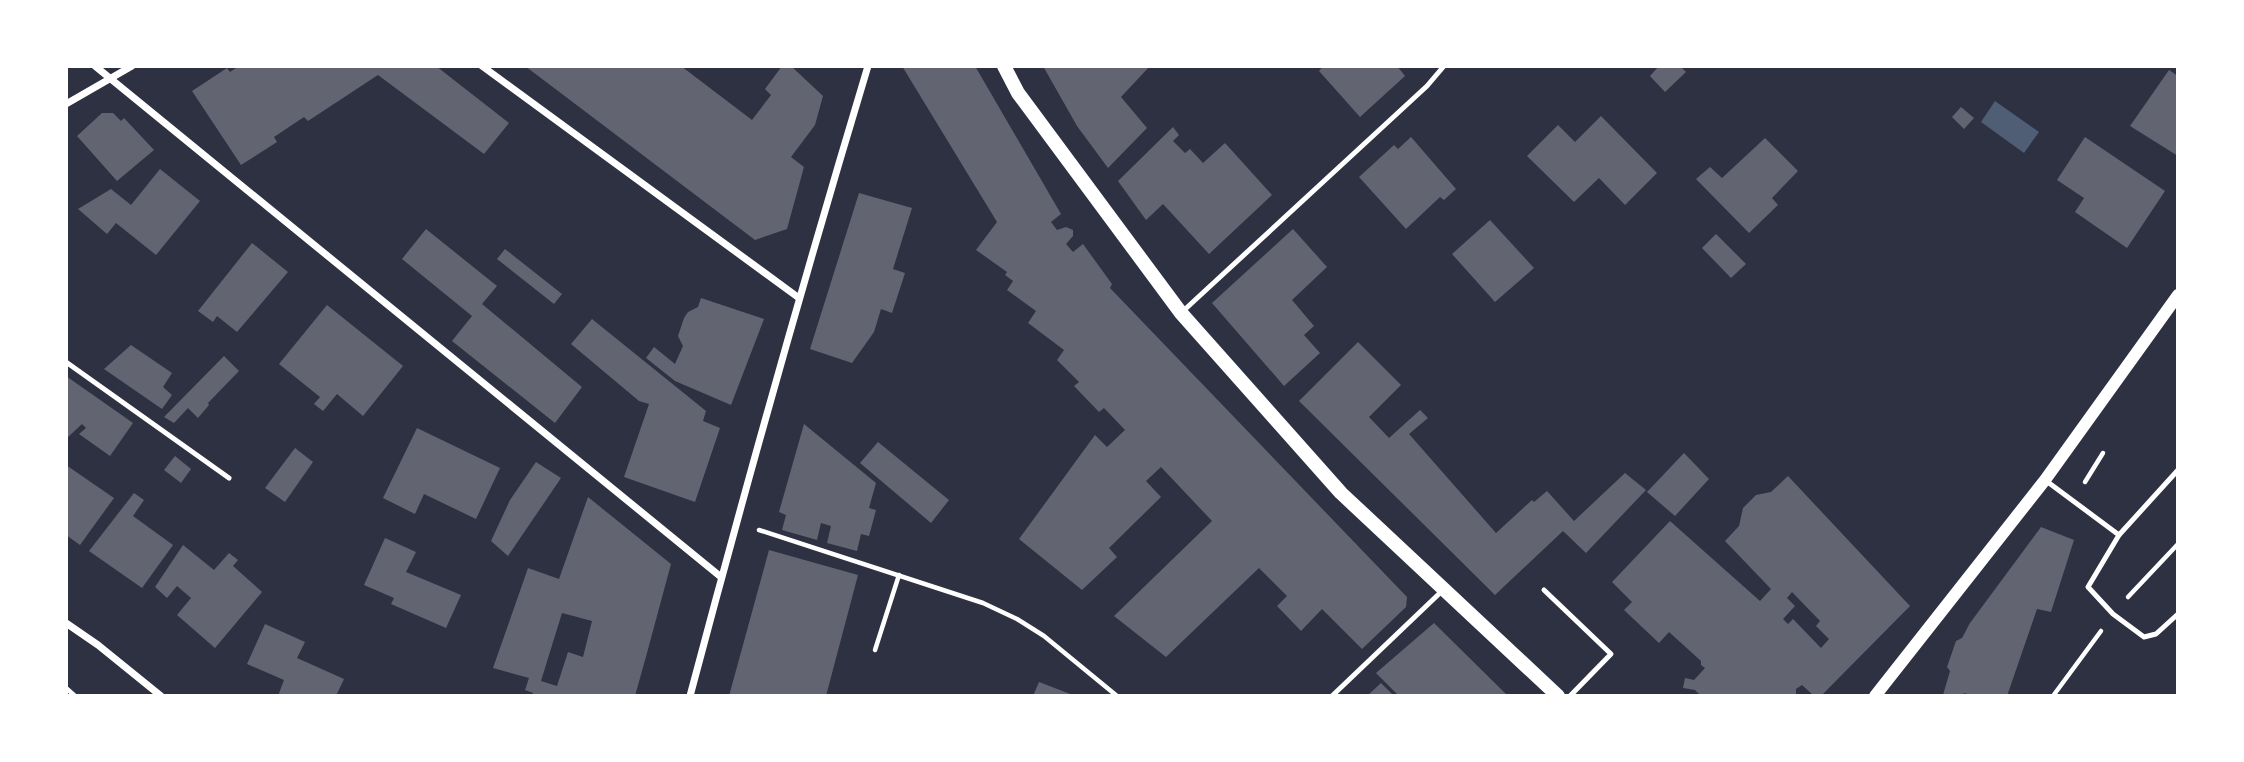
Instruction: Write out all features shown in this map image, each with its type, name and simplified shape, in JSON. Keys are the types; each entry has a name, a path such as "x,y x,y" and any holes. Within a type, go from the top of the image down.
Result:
{"main road":[{"path":"1004,66 1018,93 1181,313 1341,493 1558,695"}],"street":[{"path":"95,66 721,577"},
{"path":"66,104 132,66"},
{"path":"482,66 799,298"},
{"path":"690,695 735,523 868,66"},
{"path":"1874,695 2045,480 2178,295"},
{"path":"66,623 99,645 161,695"}],"lane":[{"path":"1181,313 1427,86 1444,66"},
{"path":"66,362 229,478"},
{"path":"2178,470 2119,535 2088,587 2113,614 2144,637 2156,634 2178,614"},
{"path":"2045,480 2119,535"},
{"path":"1332,695 1444,589"},
{"path":"1544,590 1611,654 1570,695"}],"path":[{"path":"2073,500 2103,453"},
{"path":"735,523 983,603 1017,619 1044,636 1117,695"},
{"path":"875,650 899,575"},
{"path":"66,688 75,695"}],"water":[{"path":"1995,101 2039,132 2024,153 1981,122"}],"building":[{"path":"239,66 436,66 509,123 484,154 378,75 308,121 304,117 274,137 277,142 241,165 192,91 227,68 230,72"},
{"path":"525,66 681,66 752,120 771,95 765,89 782,66 791,66 823,96 815,125 791,157 804,167 787,229 755,240"},
{"path":"902,66 975,66 1061,214 1051,222 1057,230 1066,227 1073,230 1073,236 1066,244 1073,252 1083,244 1112,284 1110,288 1407,597 1406,607 1362,649 1322,609 1301,631 1277,606 1287,596 1259,568 1166,657 1114,616 1212,521 1161,467 1146,481 1161,497 1109,548 1117,557 1082,590 1019,539 1095,435 1107,447 1125,430 1104,408 1099,412 1074,386 1079,382 1057,360 1064,350 1028,323 1036,311 1007,290 1013,281 1005,275 1007,272 976,250 997,222"},
{"path":"1043,66 1150,66 1121,97 1147,128 1108,168 1077,126"},
{"path":"1323,66 1397,66 1405,76 1360,117 1319,71"},
{"path":"1659,66 1680,66 1686,72 1665,92 1650,76"},
{"path":"2169,70 2178,76 2178,156 2130,126"},
{"path":"1961,107 1974,118 1964,129 1952,117"},
{"path":"102,113 113,113 121,121 124,118 154,150 117,181 77,136"},
{"path":"1601,116 1657,173 1625,205 1599,178 1574,202 1527,156 1558,125 1575,142"},
{"path":"1173,127 1179,135 1173,141 1185,153 1190,149 1203,163 1225,143 1272,195 1209,254 1163,204 1146,220 1118,181"},
{"path":"1411,137 1456,189 1444,200 1440,197 1406,229 1359,177 1394,145 1398,149"},
{"path":"2085,137 2165,191 2127,248 2075,212 2084,198 2057,180"},
{"path":"1765,138 1798,171 1772,198 1778,205 1749,233 1696,179 1710,167 1722,178"},
{"path":"160,169 200,201 156,255 116,223 107,234 78,209 111,189 131,205"},
{"path":"859,193 912,208 893,269 905,273 892,313 881,309 874,332 852,363 810,349"},
{"path":"1490,220 1534,268 1495,302 1452,254"},
{"path":"426,229 497,286 482,304 582,387 555,423 452,341 472,316 402,259"},
{"path":"1293,229 1327,267 1292,300 1314,326 1304,335 1320,353 1284,386 1212,303"},
{"path":"1716,234 1746,264 1731,278 1702,248"},
{"path":"252,243 288,272 237,332 217,316 213,322 198,311"},
{"path":"505,249 562,294 554,304 497,259"},
{"path":"701,298 764,319 731,405 675,381 646,358 654,347 675,364 683,346 678,336 684,318 688,312 698,307"},
{"path":"327,305 403,366 363,416 337,394 323,411 314,404 320,397 279,364"},
{"path":"592,319 706,411 703,421 720,428 695,502 624,477 649,404 639,401 571,344"},
{"path":"1358,342 1401,385 1369,417 1389,438 1420,410 1428,418 1409,434 1496,533 1532,500 1534,502 1547,491 1574,521 1625,473 1646,490 1586,553 1563,531 1495,595 1299,401"},
{"path":"131,345 172,373 163,387 172,395 162,409 104,369"},
{"path":"224,356 239,371 208,403 198,418 188,408 174,423 164,417"},
{"path":"66,376 133,423 110,456 79,434 86,428 82,424 66,439"},
{"path":"804,424 876,483 869,508 876,510 869,536 861,534 857,551 827,543 831,526 821,523 817,540 782,530 786,515 779,512"},
{"path":"417,428 500,468 476,519 424,494 415,514 383,498"},
{"path":"878,442 949,500 931,523 860,463"},
{"path":"295,448 313,462 285,502 265,488"},
{"path":"1684,453 1709,479 1675,516 1647,492"},
{"path":"175,456 191,469 181,483 164,470"},
{"path":"536,462 561,478 508,556 491,541 510,500"},
{"path":"66,465 114,498 80,545 66,535"},
{"path":"1788,476 1910,606 1821,696 1814,696 1802,685 1796,689 1796,696 1701,696 1695,690 1683,688 1685,678 1694,680 1705,668 1701,661 1669,632 1659,643 1624,610 1632,602 1612,582 1670,521 1760,601 1771,589 1725,541 1739,526 1743,508 1756,495 1771,492","holes":["1792,592 1820,621 1816,626 1829,639 1821,648 1793,619 1788,624 1783,619 1795,606 1787,598"]},
{"path":"134,493 144,500 133,516 173,545 142,588 89,551"},
{"path":"588,497 671,564 635,696 532,696 533,693 525,690 529,678 493,668 528,568 559,579","holes":["562,613 592,621 583,657 568,652 557,686 541,681"]},
{"path":"2041,527 2074,540 2051,612 2037,609 2007,696 1973,696 1964,693 1963,696 1943,695 1950,671 1947,667 1956,641 1962,638 1970,623"},
{"path":"385,538 416,552 406,572 461,595 446,628 391,604 394,598 364,585"},
{"path":"183,545 214,570 229,553 238,560 233,566 262,592 215,648 177,615 191,598 177,586 167,598 155,587"},
{"path":"769,550 858,575 826,696 729,696"},
{"path":"1434,623 1508,696 1399,696 1376,673"},
{"path":"265,624 305,642 297,658 344,679 336,696 278,696 284,680 247,664"},
{"path":"1039,682 1073,695 1073,696 1033,696"},
{"path":"1381,683 1394,696 1367,696"}]}
